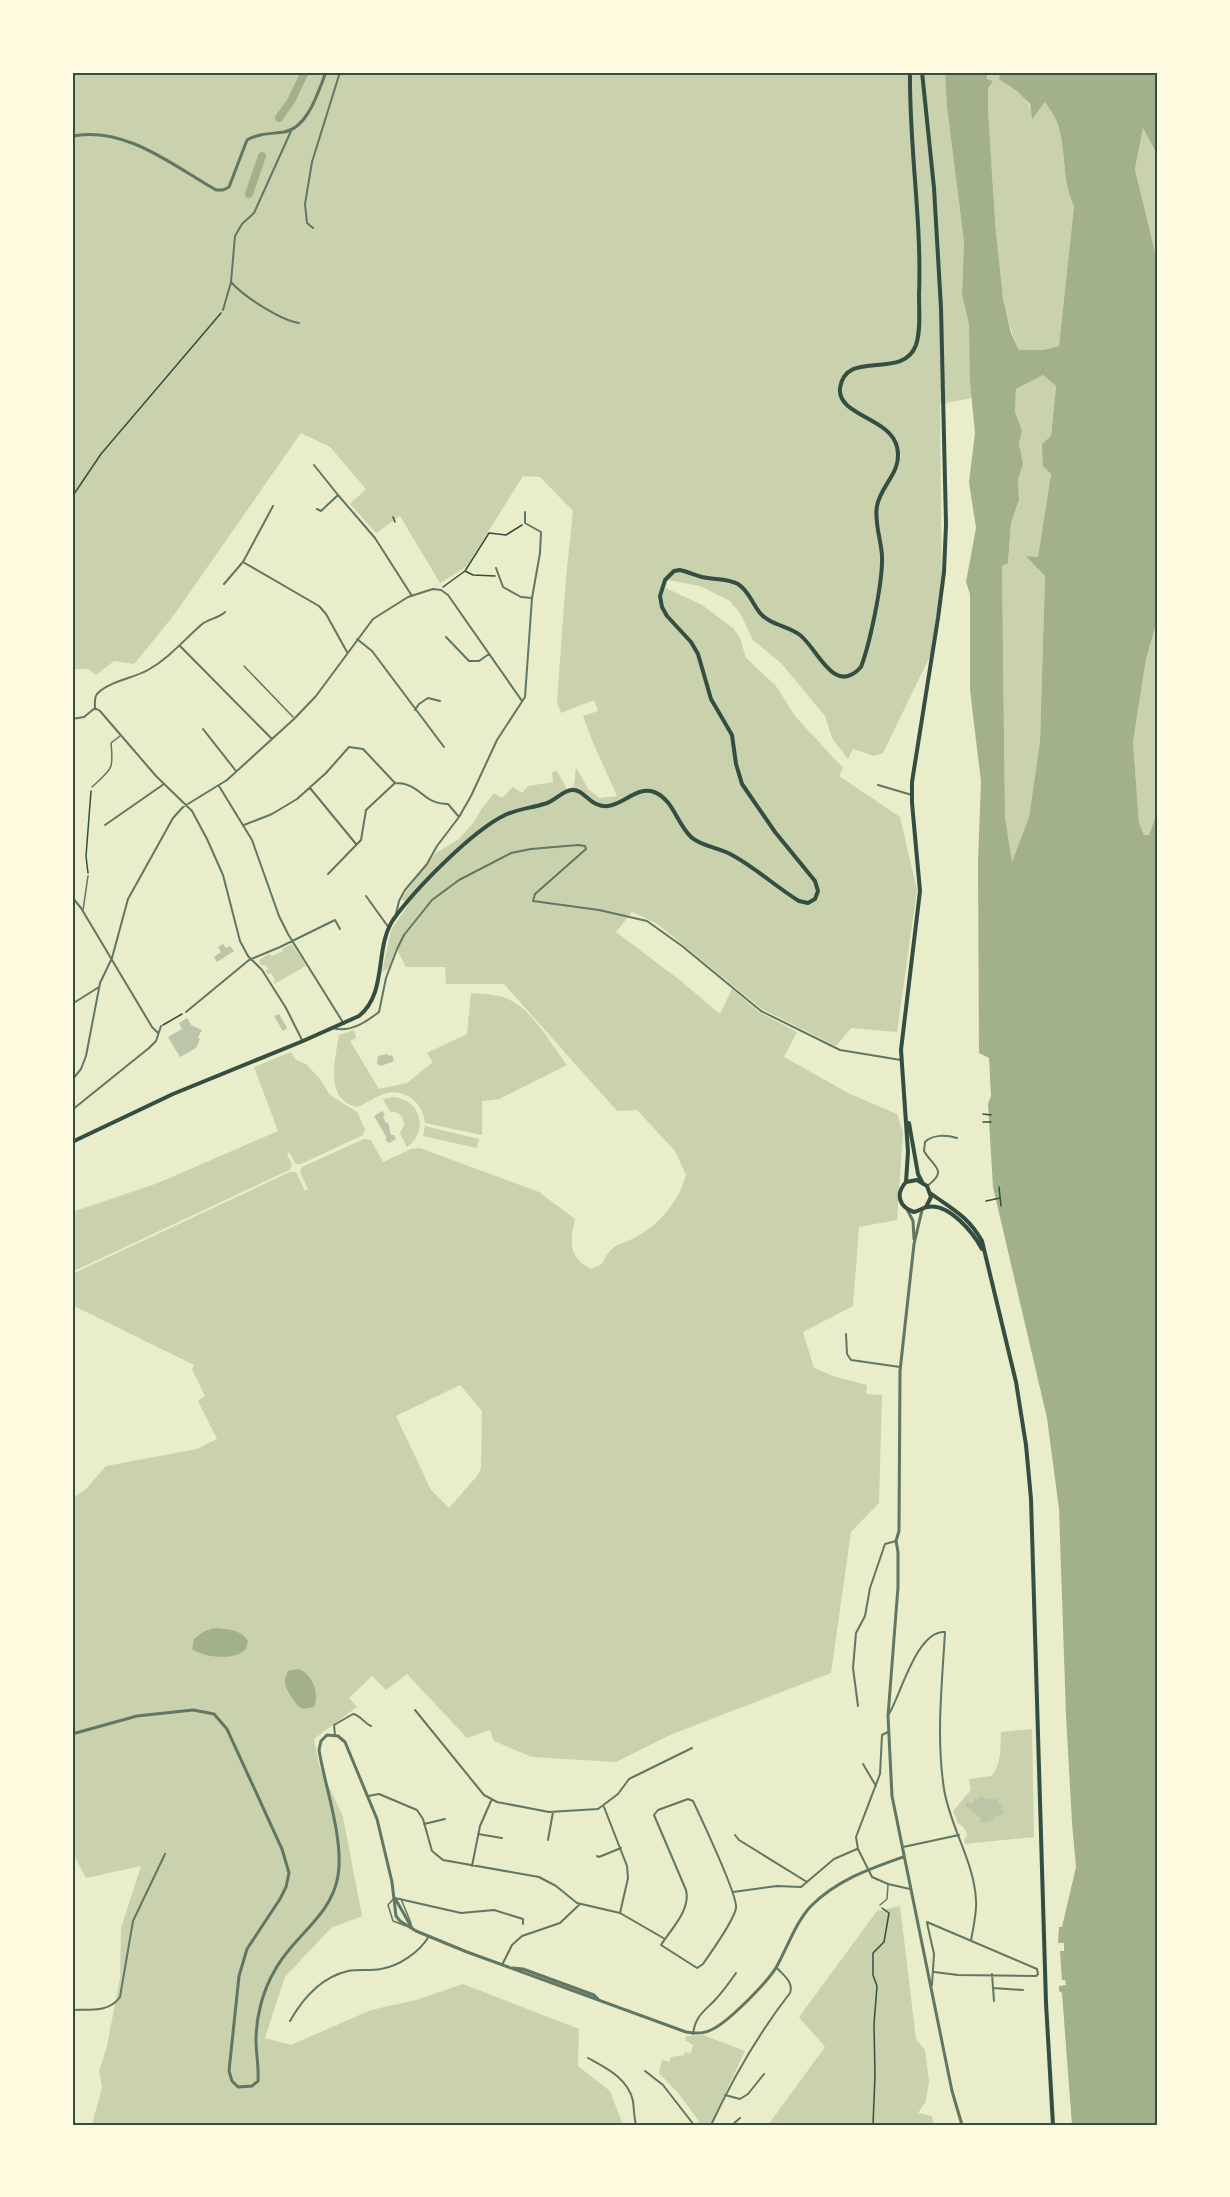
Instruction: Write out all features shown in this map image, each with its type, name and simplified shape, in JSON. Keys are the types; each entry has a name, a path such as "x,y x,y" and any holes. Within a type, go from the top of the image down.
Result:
{"main road":[{"path":"72,1142 173,1094 344,1024 363,1012 373,999 389,928 396,916 428,879 488,824 520,809 545,804 570,790 578,791 591,802 603,807 615,805 641,791 652,791 667,802 685,831 697,841 732,855 799,901 812,902 817,896 818,886 815,881 775,832 742,784 736,764 732,735 711,699 698,654 691,642 667,616 660,596 669,574 680,570 702,577 731,581 745,590 767,620 790,629 803,638 830,672 844,677 855,674 861,667 874,614 881,569 877,505 895,472 898,455 892,434 882,425 849,407 840,391 843,379 853,369 869,365 898,363 913,350 918,338 919,226 912,148 910,72"},
{"path":"922,72 933,188 940,308 946,524 939,611 912,795 920,891 905,1006 901,1060 908,1152 906,1182 899,1194 902,1204 907,1209 914,1212 924,1208 940,1209 959,1220 973,1234 987,1257"},
{"path":"906,1108 917,1170 922,1182"},
{"path":"906,1182 914,1180 927,1186 930,1200 924,1208"},
{"path":"930,1193 958,1211 970,1224 981,1241 987,1257 1016,1382 1030,1473 1047,2033 1053,2125"}],"street":[{"path":"223,310 231,282 235,236 242,224 255,213 291,131 304,119 326,72"},
{"path":"313,228 307,223 306,192 312,162 340,72"},
{"path":"72,136 85,134 113,137 154,152 216,190 223,190 229,187 247,140 265,133 291,131"},
{"path":"231,282 238,291 273,312 299,323"},
{"path":"314,465 375,538 412,596"},
{"path":"317,509 321,511 338,495"},
{"path":"224,584 243,562 273,506"},
{"path":"396,916 399,901 405,890 428,864 437,846 459,817 497,740 526,693 532,598 542,532 525,523 525,512"},
{"path":"243,562 319,606 326,614 347,652"},
{"path":"496,568 503,587 521,597 532,598"},
{"path":"72,1080 81,1069 86,1056 99,987 112,958 124,909 134,885 173,818 185,806 219,786 273,739 316,696 372,621 412,596 433,589 441,590 448,595 522,701"},
{"path":"72,719 84,717 95,708 97,694 118,682 148,670 180,646 202,624 219,618 225,612"},
{"path":"446,637 470,661 479,661 489,654"},
{"path":"357,639 372,651 393,677 444,747"},
{"path":"180,646 273,739"},
{"path":"416,710 419,704 428,698 440,701"},
{"path":"95,708 192,812 219,864 240,941 282,1001 303,1041"},
{"path":"203,729 236,771"},
{"path":"243,825 285,807 310,788 345,750 351,747 363,749 395,783 408,784 435,803 448,804 459,817"},
{"path":"328,874 361,840 364,812 395,783"},
{"path":"105,825 164,784"},
{"path":"878,785 912,795"},
{"path":"219,786 252,840 279,916 292,941 344,1024"},
{"path":"310,788 356,844"},
{"path":"333,1028 343,1030 352,1028 379,1012 386,978 404,935 424,910 445,890 473,872 511,853 578,845 585,846 586,849 535,894 533,901 599,910 646,921 682,946 761,1011 840,1050 901,1060"},
{"path":"366,896 389,928"},
{"path":"72,897 112,958 152,1027 158,1033"},
{"path":"186,1012 252,959 335,920 340,929"},
{"path":"72,1004 99,987"},
{"path":"72,1110 149,1048 156,1041 161,1026"},
{"path":"927,1186 935,1180 939,1173 937,1166 924,1151 925,1142 934,1137 957,1138"},
{"path":"924,1208 914,1244 900,1367 899,1531 896,1541 898,1587 888,1732 892,1796 903,1857 952,2091 962,2125"},
{"path":"907,1209 913,1221 914,1244"},
{"path":"846,1334 848,1359 900,1367"},
{"path":"858,1706 853,1668 856,1633 865,1616 885,1544 896,1541"},
{"path":"888,1716 922,1647 933,1635 945,1632 940,1732 941,1768 945,1796 959,1835 976,1898 971,1941"},
{"path":"72,1734 137,1716 193,1710 214,1714 227,1729 282,1849 289,1873 280,1899 247,1949 239,1976 229,2071 232,2081 238,2087 252,2086 258,2081 256,2037 261,2001 269,1980 283,1957 326,1908 335,1887 339,1858 337,1840 319,1746 325,1737 335,1735 345,1742 377,1819 395,1898 396,1916 406,1926 502,1965 693,2034 710,2031 725,2022 748,2001 777,1967 803,1917 811,1907 843,1881 868,1869 903,1857"},
{"path":"414,1710 477,1788 491,1800 553,1812 594,1809 603,1806 618,1794 629,1779 692,1748"},
{"path":"335,1735 334,1725 352,1714 371,1726"},
{"path":"888,1732 882,1736 881,1768 876,1786 856,1833 858,1849 874,1878 910,1889"},
{"path":"863,1764 876,1786"},
{"path":"368,1797 379,1794 420,1813 431,1848 437,1857 447,1862 539,1877 556,1886 580,1904 620,1913 665,1939"},
{"path":"686,1799 693,1801 733,1892 735,1913 701,1966 694,1967 661,1945 665,1939 685,1908 687,1899 686,1890 655,1819 656,1812 686,1799"},
{"path":"472,1866 478,1834 491,1800"},
{"path":"603,1806 627,1866 628,1878 620,1913"},
{"path":"548,1840 553,1812"},
{"path":"424,1824 445,1819"},
{"path":"478,1834 502,1838"},
{"path":"735,1835 739,1840 807,1882"},
{"path":"902,1848 959,1835"},
{"path":"597,1856 621,1848"},
{"path":"733,1892 777,1886 801,1887 834,1859 858,1849"},
{"path":"72,2010 106,2008 112,2006 120,1997 133,1921 165,1854"},
{"path":"395,1898 461,1913 494,1910 523,1919 523,1924"},
{"path":"395,1898 406,1921 413,1929"},
{"path":"502,1965 512,1945 522,1936 555,1926 565,1920 580,1904"},
{"path":"930,1987 934,1972 934,1954 927,1922 1036,1969 1038,1974 1036,1976 958,1975 934,1972"},
{"path":"290,2020 306,1996 317,1987 348,1971 382,1969 394,1964 417,1951 429,1936"},
{"path":"711,2125 746,2056 766,2024 792,1990 790,1982 777,1967"},
{"path":"693,2034 694,2023 699,2015 736,1974"},
{"path":"992,1974 994,2001"},
{"path":"993,1988 1023,1990"},
{"path":"588,2058 616,2074 627,2087 632,2099 636,2125"},
{"path":"645,2071 663,2085 694,2125"},
{"path":"725,2095 740,2099 748,2094 764,2074"},
{"path":"732,2125 740,2118"}],"lane":[{"path":"244,666 294,718"},
{"path":"92,787 110,770 113,763 111,743 120,736"},
{"path":"83,911 88,876"},
{"path":"880,1905 887,1899 888,1884"},
{"path":"401,1899 413,1929"}],"path":[{"path":"72,497 101,454 223,310"},
{"path":"393,516 395,522"},
{"path":"441,590 465,571 489,533 506,535 525,523"},
{"path":"465,571 473,575 499,577"},
{"path":"88,876 86,856 92,787"},
{"path":"161,1026 186,1012"},
{"path":"983,1114 991,1115"},
{"path":"983,1122 991,1122"},
{"path":"999,1187 1001,1206"},
{"path":"986,1201 1000,1198"},
{"path":"873,2125 874,2024 877,1986 873,1975 873,1953 884,1942 889,1913 880,1905"}],"shaded area":[{"path":"72,72 945,72 947,107 964,242 962,294 969,325 972,398 940,404 942,581 931,654 883,753 874,756 853,749 848,759 832,738 825,716 781,663 753,640 740,613 730,601 700,586 668,580 666,588 702,605 733,628 740,638 746,658 776,686 795,716 843,768 839,776 900,817 917,890 897,1032 851,1028 836,1046 762,1009 656,923 632,912 616,932 720,1014 732,989 759,1012 797,1032 784,1057 850,1094 897,1114 903,1132 897,1220 859,1227 853,1306 803,1332 814,1368 836,1377 867,1385 866,1394 882,1395 879,1503 851,1532 831,1673 670,1735 616,1762 532,1757 494,1741 490,1730 467,1738 407,1674 386,1690 372,1676 349,1698 357,1707 314,1739 319,1765 343,1817 362,1916 331,1928 285,1977 265,2038 291,2045 371,2010 416,2000 463,1984 579,2029 578,2066 610,2091 623,2125 431,2125 422,2123 415,2125 92,2125 102,2087 99,2071 107,2046 120,1978 121,1928 141,1866 86,1878 72,1852 72,1498 85,1490 106,1466 197,1449 217,1439 198,1401 205,1396 192,1369 194,1365 72,1305 72,1274 290,1172 296,1172 305,1191 308,1189 300,1172 302,1167 364,1139 371,1140 383,1162 411,1149 420,1148 539,1192 575,1219 572,1248 578,1259 591,1269 602,1264 614,1247 641,1234 656,1223 670,1208 683,1184 686,1175 675,1151 637,1110 617,1111 504,984 446,984 445,967 406,967 396,948 388,969 382,972 391,930 408,905 402,899 406,892 436,853 459,839 494,793 502,798 513,787 522,793 528,786 553,782 552,772 557,771 567,789 574,786 576,767 588,789 600,798 617,796 583,716 598,711 594,700 561,713 557,702 573,511 540,477 523,476 466,567 440,583 400,516 376,533 350,504 366,489 330,447 301,433 174,615 134,664 114,661 96,675 88,669 76,669 72,673","holes":["460,1385 482,1411 481,1468 477,1476 449,1508 431,1490 396,1416"]},
{"path":"945,72 988,72 987,79 993,81 988,88 988,112 1003,298 1011,333 1019,350 1043,350 1059,346 1074,206 1067,185 1057,122 1045,102 1032,119 1030,104 1018,92 999,79 1001,72 1158,72 1158,156 1143,128 1135,169 1158,264 1158,617 1146,659 1133,742 1139,823 1144,835 1149,835 1158,810 1158,2125 1072,2125 1062,1993 1059,1991 1059,1986 1066,1985 1065,1980 1062,1980 1060,1951 1064,1951 1064,1943 1058,1943 1059,1927 1062,1927 1076,1867 1066,1715 1059,1509 1047,1418 993,1187 988,1104 991,1096 989,1058 979,1053 978,862 981,782 970,690 970,594 966,582 976,528 969,482 975,433 970,381 969,325 962,294 964,242 947,107","holes":["1043,375 1056,386 1051,436 1042,444 1043,466 1051,474 1038,557 1026,556 1045,576 1040,741 1029,817 1012,862 1005,817 1002,566 1008,563 1011,523 1019,500 1018,480 1023,464 1019,443 1022,430 1015,412 1016,389"]},
{"path":"988,72 1001,72 1000,79 1025,99 1032,118 1045,101 1056,119 1060,132 1067,185 1074,206 1059,346 1043,350 1019,350 1006,310 997,247 987,114"},
{"path":"1143,128 1158,156 1158,263 1135,169"},
{"path":"1043,375 1056,386 1051,436 1051,474 1038,557 1027,556 1045,576 1040,741 1029,817 1012,864 1005,817 1002,565 1008,563 1011,523 1019,501 1018,480 1023,464 1019,443 1022,430 1015,412 1016,389"},
{"path":"1158,617 1158,810 1149,835 1144,835 1139,823 1133,742 1146,659"},
{"path":"292,944 306,966 274,984 275,980 271,973 268,974 265,971 268,969 265,965 261,965 259,960 269,954 272,956 283,951 282,949"},
{"path":"471,993 499,996 517,1004 534,1019 567,1065 499,1099 482,1101 482,1135 425,1123 417,1103 412,1098 399,1093 384,1094 358,1107 347,1103 340,1097 334,1078 339,1035 354,1030 356,1038 350,1041 379,1089 407,1083 433,1062 427,1053 467,1034"},
{"path":"291,1052 296,1060 306,1064 320,1079 330,1095 357,1112 365,1129 363,1135 301,1164 296,1164 289,1152 287,1154 292,1165 289,1170 72,1272 72,1212 158,1183 278,1131 254,1067"},
{"path":"394,1097 411,1104 419,1117 418,1133 407,1147 400,1133 404,1125 402,1117 398,1113 390,1112 383,1099"},
{"path":"425,1126 479,1139 477,1148 423,1136"},
{"path":"213,1628 233,1630 241,1634 248,1641 246,1649 235,1655 220,1657 192,1649 194,1639"},
{"path":"299,1669 314,1685 316,1702 314,1707 303,1709 298,1706 287,1690 285,1681 288,1671"},
{"path":"1032,1729 1034,1837 965,1844 966,1831 958,1823 953,1811 971,1790 969,1779 992,1776 999,1760 1001,1732"},
{"path":"900,1906 916,2039 925,2050 929,2081 926,2101 918,2113 932,2116 934,2125 768,2125 825,2047 799,2017 877,1911"},
{"path":"703,2035 745,2051 710,2125 696,2125 699,2121 679,2094 659,2073 662,2060 669,2062 671,2057 684,2055 685,2052 691,2053 693,2045 685,2040 686,2036"}],"building":[{"path":"223,944 226,948 230,946 234,951 217,962 214,957 221,952 218,947"},
{"path":"279,1014 287,1028 283,1031 274,1016"},
{"path":"187,1018 191,1025 202,1030 196,1048 180,1057 168,1037 182,1029 179,1023"},
{"path":"392,1055 394,1061 381,1066 377,1064 378,1056"},
{"path":"382,1111 391,1135 394,1135 396,1139 389,1143 385,1140 387,1138 374,1116"},
{"path":"981,1796 986,1800 996,1798 1004,1812 1000,1816 995,1816 990,1822 980,1823 981,1818 964,1805 968,1801 972,1804 974,1799"}],"waterway":[{"path":"279,118 291,101 305,72"},
{"path":"249,194 262,156"}]}
